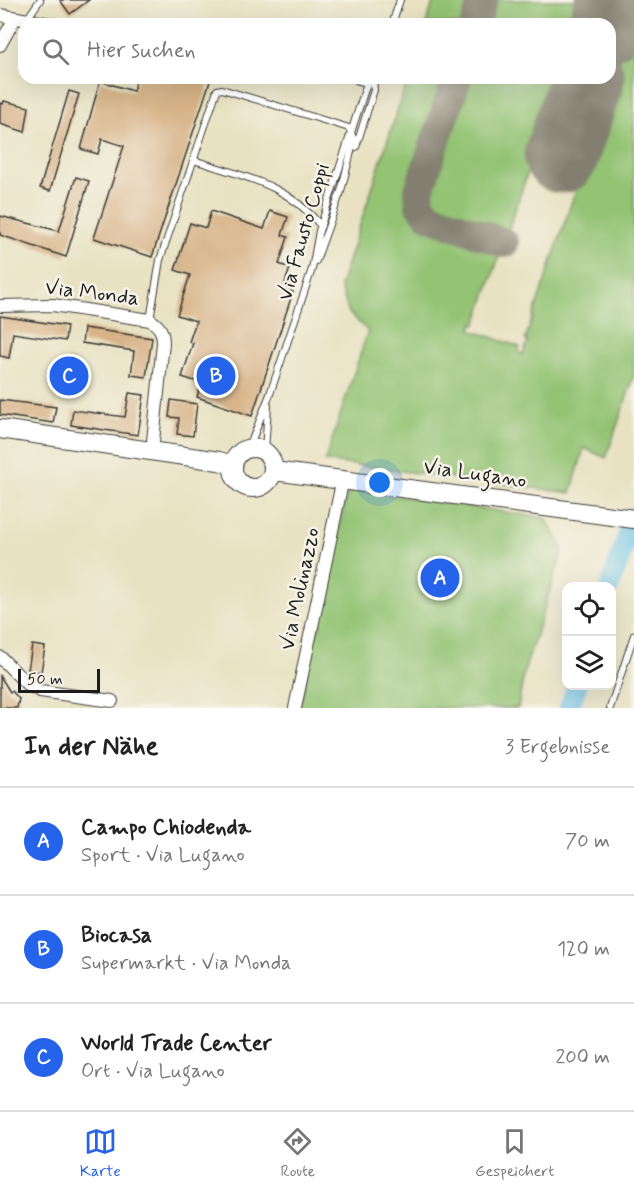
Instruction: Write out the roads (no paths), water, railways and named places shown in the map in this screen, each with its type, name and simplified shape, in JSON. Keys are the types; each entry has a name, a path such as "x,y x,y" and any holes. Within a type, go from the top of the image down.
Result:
{"main road":[{"path":"0,429 233,465"},
{"path":"252,447 265,451 272,459 273,471 267,483 254,488 240,484 233,472 233,465 239,453 252,447"},
{"name":"Via Lugano","path":"273,471 343,478 634,519"}],"street":[{"path":"0,15 18,18"},
{"path":"0,45 18,23"},
{"name":"Via Monda","path":"0,306 53,305 150,320 158,325 163,334 152,451"},
{"name":"Via Molinazzo","path":"295,708 343,478"},
{"path":"0,657 28,685 40,692 112,705"}],"lane":[{"path":"22,18 40,0"},
{"path":"394,18 400,0"},
{"name":"Via Fausto Coppi","path":"245,449 252,440 270,394 312,269 321,226 366,84"},
{"path":"312,269 324,244 374,90 371,84"},
{"path":"150,320 160,260 219,89 346,127 352,131 354,140 340,195"},
{"path":"194,160 285,192 308,210 321,226"},
{"name":"Via Fausto Coppi","path":"265,451 270,394"},
{"path":"610,708 634,635"}],"waterway":[{"path":"611,582 634,517"},
{"path":"569,708 576,690"}],"place":[{"name":"World Trade Center","path":"69,376"},
{"name":"Biocasa","path":"216,376"},
{"name":"Campo Chiodenda","path":"440,578"}]}
